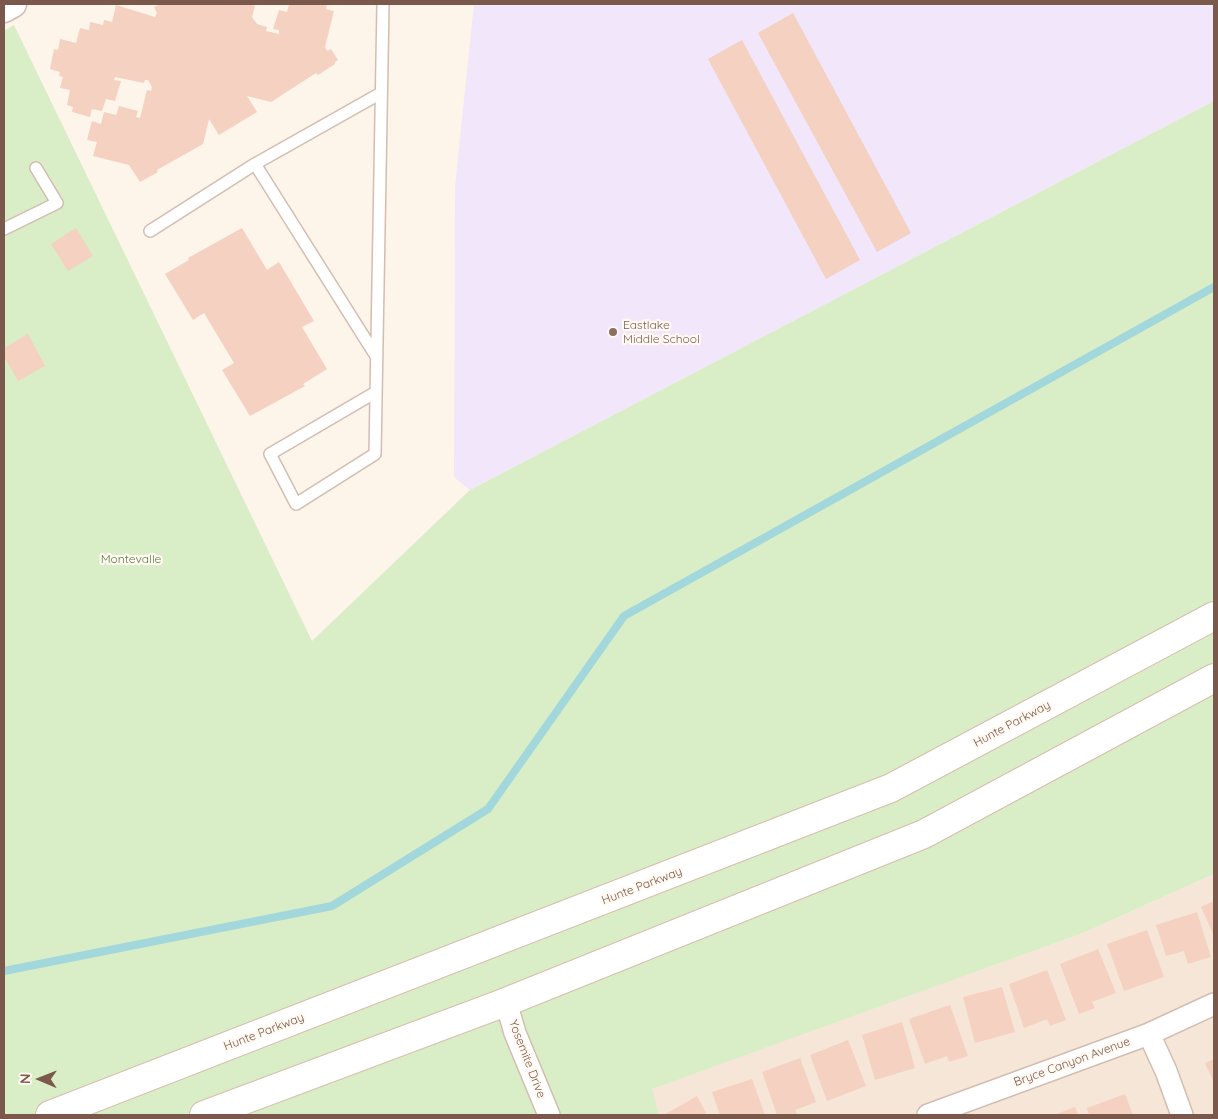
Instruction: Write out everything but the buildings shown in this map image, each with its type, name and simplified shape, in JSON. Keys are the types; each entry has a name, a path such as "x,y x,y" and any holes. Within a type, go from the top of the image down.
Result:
{"main road":[{"name":"Hunte Parkway","path":"50,1115 892,788 1214,616"},
{"path":"204,1115 506,1002 924,834 1214,678"}],"street":[{"path":"4,9 13,4"},
{"name":"Yosemite Drive","path":"506,1002 515,1033 549,1115"},
{"name":"Bryce Canyon Avenue","path":"928,1115 1149,1034 1214,1004"},
{"path":"1149,1034 1182,1115"}],"lane":[{"path":"376,392 270,454 296,504 374,454 376,392 382,4"},
{"path":"150,232 255,164 381,93"},
{"path":"255,164 376,356"},
{"path":"4,229 57,203 36,168"}],"shaded area":[{"name":"Eastlake Middle School","path":"474,4 1214,4 1214,101 470,490 454,477 455,187"},
{"path":"1214,874 1214,1115 659,1115 651,1089 1083,933"}],"green space":[{"name":"Montevalle","path":"14,25 312,641 470,490 1214,101 1214,874 1083,933 652,1089 659,1115 4,1115 4,31"}],"waterway":[{"path":"4,971 332,906 488,809 624,616 1214,287"}],"place":[{"name":"Eastlake Middle School","path":"613,332"}]}
